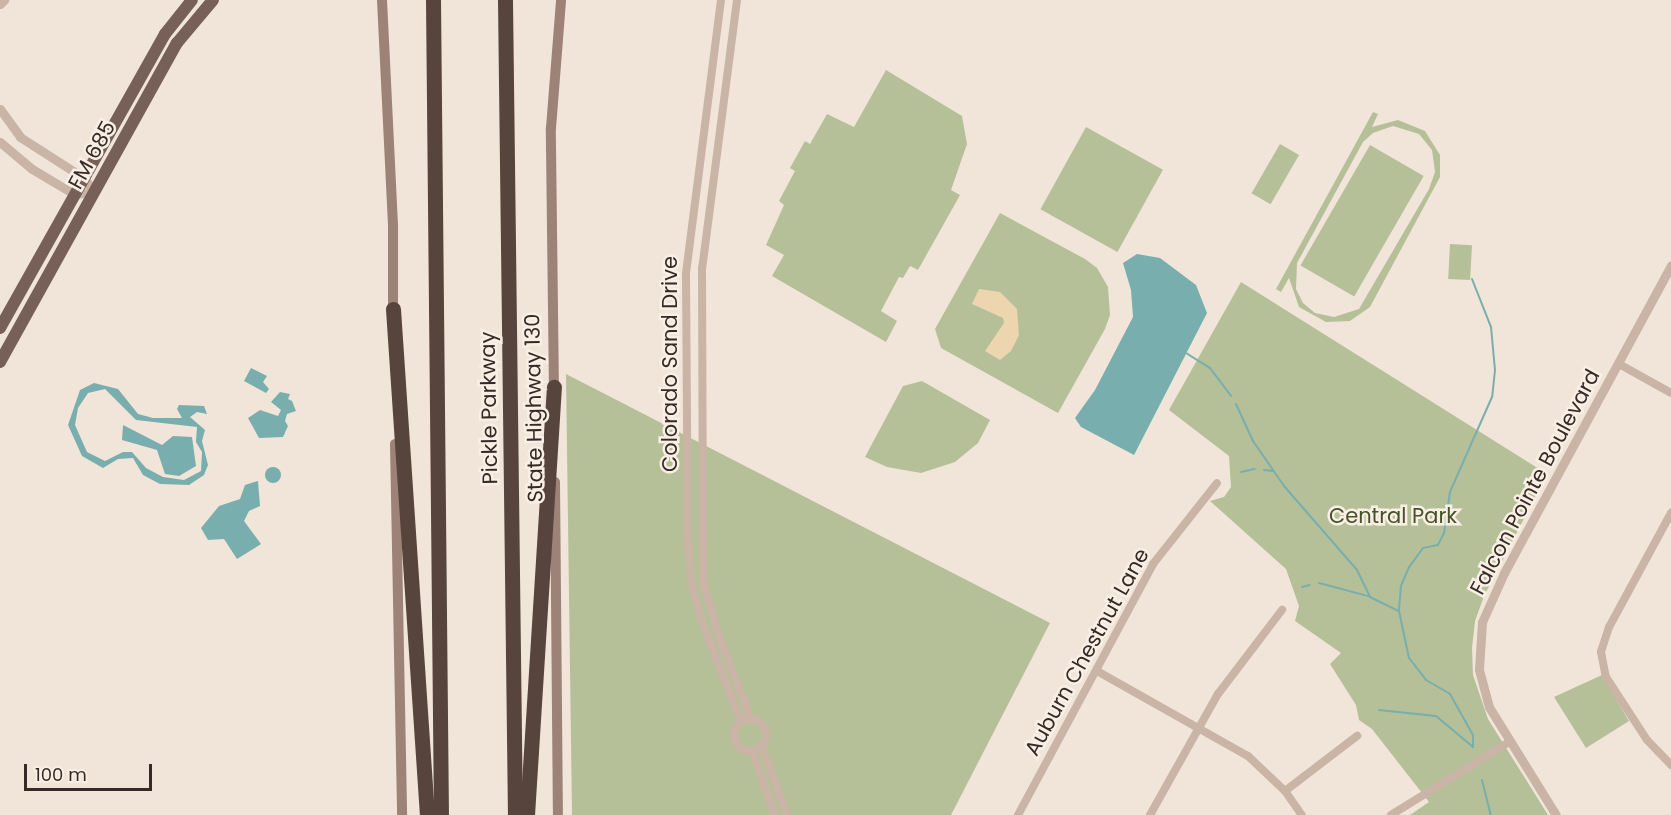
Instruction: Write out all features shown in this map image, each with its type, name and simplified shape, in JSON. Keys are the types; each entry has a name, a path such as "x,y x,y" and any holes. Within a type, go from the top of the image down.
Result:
{"highway":[{"path":"433,0 441,815"},
{"name":"Pickle Parkway","path":"506,0 515,815"},
{"path":"393,309 427,815"},
{"path":"527,815 554,387"}],"main road":[{"name":"FM 685","path":"0,328 165,34 192,0"},
{"name":"FM 685","path":"0,362 177,44 213,0"},
{"path":"382,0 393,309 402,815"},
{"name":"State Highway 130","path":"558,815 551,128 561,0"}],"street":[{"path":"0,4 4,0"},
{"name":"Colorado Sand Drive","path":"721,0 686,275 692,581 701,619 741,722"},
{"name":"Colorado Sand Drive","path":"737,0 702,290 703,582 720,639 751,719"},
{"path":"0,109 20,138 39,152 84,178 94,192 74,194 32,169 0,142"},
{"path":"32,169 39,152"},
{"name":"Falcon Pointe Boulevard","path":"1556,815 1509,742 1482,686 1478,651 1482,622 1504,573 1671,266"},
{"path":"686,275 702,290"},
{"path":"1619,364 1671,393"},
{"name":"Auburn Chestnut Lane","path":"1018,815 1153,564 1217,483"},
{"path":"1671,513 1609,627 1601,652 1606,677 1647,740 1671,765"},
{"path":"1150,815 1218,694 1282,610"},
{"path":"1097,671 1248,756 1285,791 1302,815"},
{"path":"762,747 752,751 742,749 735,741 735,730 741,722 751,719 761,723 766,732 762,747 787,815"},
{"path":"1285,791 1357,736"},
{"path":"1391,815 1509,742"},
{"path":"752,751 775,815"}],"green space":[{"path":"886,70 962,116 967,144 951,190 960,195 918,270 910,266 903,278 899,277 881,311 897,321 886,342 772,276 784,255 766,245 784,205 779,201 795,171 790,168 805,141 810,144 827,114 854,127"},
{"path":"1373,112 1378,114 1372,127 1398,120 1425,131 1440,155 1440,177 1370,307 1350,321 1326,322 1299,307 1289,278 1281,292 1276,289","holes":["1393,126 1419,134 1432,150 1435,172 1429,189 1359,309 1334,317 1315,313 1303,303 1296,289 1297,263 1363,142 1373,133"]},
{"path":"1086,127 1163,170 1117,252 1040,209"},
{"path":"1280,144 1299,155 1271,204 1252,193"},
{"path":"1370,145 1424,176 1354,296 1300,265"},
{"path":"1000,213 1085,259 1097,268 1108,287 1110,315 1105,329 1058,413 941,348 935,329"},
{"path":"1450,244 1472,245 1470,280 1448,279"},
{"name":"Central Park","path":"1241,282 1547,474 1484,596 1475,621 1472,648 1473,675 1488,719 1548,815 1410,815 1429,802 1372,729 1359,720 1356,705 1330,664 1341,653 1295,621 1299,606 1286,569 1210,501 1224,497 1231,487 1229,456 1169,410"},
{"path":"566,374 1050,623 951,815 572,815"},
{"path":"922,381 990,420 978,443 955,462 921,473 887,467 865,457 903,386"},
{"path":"1602,675 1629,721 1586,748 1554,697"}],"sand":[{"path":"979,289 1000,292 1017,309 1019,335 1011,351 1000,360 985,351 1004,323 1003,318 972,304"}],"water":[{"path":"1137,254 1160,258 1196,285 1207,313 1134,455 1081,427 1075,418 1095,390 1133,317 1131,290 1123,263"},
{"path":"251,368 267,376 263,382 269,389 266,393 244,381"},
{"path":"94,383 118,389 138,414 153,418 182,418 177,409 179,405 204,406 207,414 197,412 190,417 205,430 202,441 208,465 204,475 189,485 160,484 143,475 133,458 118,459 103,468 82,456 68,425 80,390","holes":["105,389 136,420 197,427 196,442 202,452 201,471 184,480 163,477 146,468 132,452 123,452 105,461 87,452 75,425 78,408 88,393"]},
{"path":"280,392 290,394 288,399 292,401 296,411 287,414 285,421 288,426 283,437 259,438 248,418 260,410 278,416 281,410 271,402"},
{"path":"123,425 162,445 173,436 192,437 196,466 179,476 165,474 157,450 122,440"},
{"path":"273,467 281,475 273,483 265,475"},
{"path":"258,481 260,506 249,511 244,521 261,544 237,559 224,539 208,540 201,528 219,506 240,499 245,485"}],"waterway":[{"path":"1472,279 1491,327 1495,370 1492,397 1450,492 1444,533 1438,545 1423,548 1409,567 1401,586 1399,611 1409,658 1426,680 1450,694 1473,735 1473,747"},
{"path":"1186,353 1210,368 1231,396"},
{"path":"1236,404 1253,441 1284,486 1357,570 1370,597 1399,611"},
{"path":"1241,472 1255,469"},
{"path":"1264,470 1273,471"},
{"path":"1319,583 1368,596"},
{"path":"1302,587 1310,585"},
{"path":"1379,710 1436,716 1473,747"},
{"path":"1482,780 1491,815"}]}
